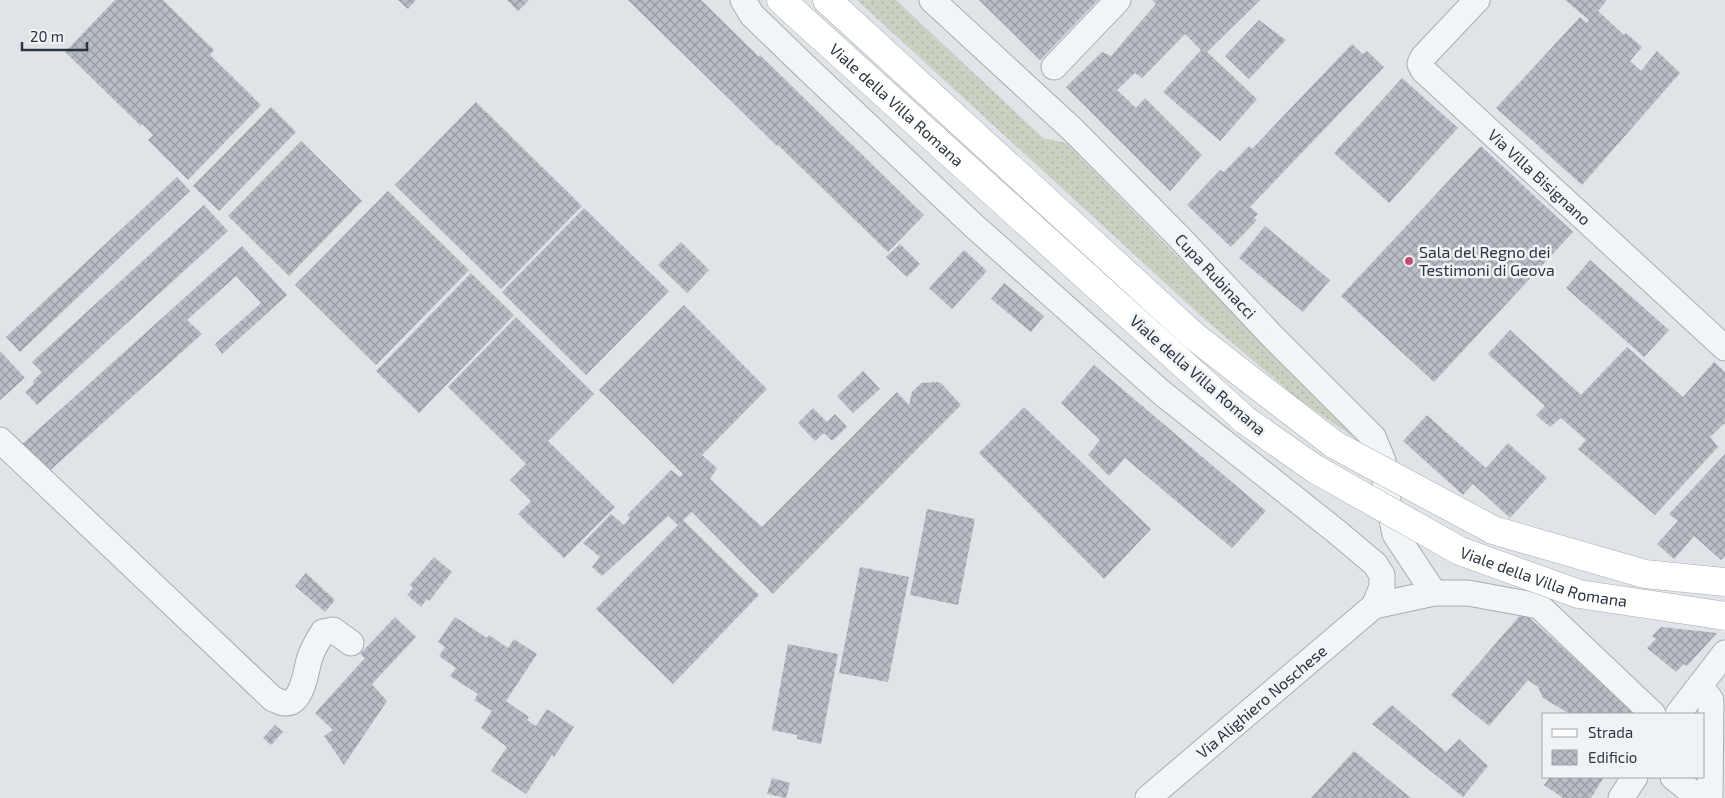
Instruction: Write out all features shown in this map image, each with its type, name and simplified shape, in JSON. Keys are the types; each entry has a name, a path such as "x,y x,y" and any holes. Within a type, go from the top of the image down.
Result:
{"main road":[{"name":"Viale della Villa Romana","path":"781,0 1245,420 1315,469 1460,551 1579,594 1725,616"},
{"name":"Viale della Villa Romana","path":"828,0 1187,329 1336,445 1493,530 1645,574 1725,582"}],"street":[{"path":"743,0 752,15 988,239 1162,393 1375,564 1382,575 1382,587 1374,606"},
{"name":"Cupa Rubinacci","path":"932,0 1073,130 1179,237 1270,334 1373,437 1383,461 1386,490 1395,534 1434,593"},
{"path":"1054,67 1118,0"},
{"name":"Via Villa Bisignano","path":"1477,0 1422,57 1420,64 1423,70 1725,348"},
{"path":"0,440 273,699 285,703 292,701 301,692 310,656 323,632 333,630 351,643"},
{"path":"1374,606 1434,593 1468,592 1539,606 1652,713"},
{"name":"Via Alighiero Noschese","path":"1148,798 1374,606"},
{"path":"1679,713 1724,656"},
{"path":"1700,686 1710,700 1713,775 1710,798"},
{"path":"1621,798 1634,778"},
{"path":"1674,778 1700,798"}],"green space":[{"path":"857,0 896,0 1043,138 1066,143 1273,354 1375,452 1297,398 1201,316"}],"building":[{"path":"115,0 163,0 214,50 210,55 261,105 188,180 148,140 153,135 142,124 141,126 65,52"},
{"path":"398,0 416,0 408,9"},
{"path":"507,0 529,0 518,11"},
{"path":"628,0 701,0 924,215 888,252"},
{"path":"979,0 1098,0 1040,60"},
{"path":"1152,0 1260,0 1207,52 1257,99 1220,141 1163,92 1201,50 1185,34 1142,78 1135,73 1117,90 1136,108 1145,98 1202,155 1170,191 1066,87 1102,52 1111,56 1156,4"},
{"path":"1565,0 1607,0 1598,11 1624,35 1626,33 1642,47 1630,61 1641,71 1657,51 1680,73 1582,185 1496,108 1580,17 1587,23 1589,20"},
{"path":"1259,20 1286,40 1249,79 1225,56"},
{"path":"1352,44 1363,54 1367,51 1384,67 1250,207 1258,214 1254,218 1257,220 1231,247 1187,205 1220,170 1224,172 1249,146 1252,149"},
{"path":"1402,78 1458,128 1389,203 1334,153"},
{"path":"476,102 582,206 501,289 395,185"},
{"path":"271,107 296,132 219,211 193,186"},
{"path":"301,141 362,201 289,276 228,216"},
{"path":"1481,146 1573,232 1434,382 1341,296"},
{"path":"177,177 190,191 20,352 6,337"},
{"path":"388,191 469,270 376,365 295,285"},
{"path":"204,205 228,231 37,405 25,392 34,384 33,381 42,372 32,362"},
{"path":"584,208 669,291 586,375 502,292"},
{"path":"1265,226 1330,280 1303,312 1239,258"},
{"path":"681,242 709,270 687,293 658,265"},
{"path":"900,244 920,264 907,277 886,257"},
{"path":"242,246 287,295 222,354 215,344 261,303 236,276 187,320 202,334 46,474 20,446"},
{"path":"964,250 987,271 952,309 929,288"},
{"path":"1590,260 1669,330 1644,357 1566,288"},
{"path":"471,273 514,315 419,413 376,371"},
{"path":"1004,283 1044,316 1031,332 991,299"},
{"path":"684,305 767,389 702,455 717,468 710,479 762,527 897,392 909,405 912,392 921,383 937,382 941,383 961,405 773,594 692,512 683,520 759,595 673,684 596,609 678,525 668,516 602,576 592,567 600,557 583,543 611,514 624,525 630,518 627,515 671,470 680,477 683,474 599,390"},
{"path":"516,317 594,394 548,441 615,507 564,558 518,514 531,501 510,480 526,464 448,387"},
{"path":"1510,330 1581,395 1627,347 1683,397 1714,362 1725,372 1725,423 1710,437 1718,447 1655,515 1578,449 1586,440 1561,418 1550,427 1536,415 1545,406 1488,354"},
{"path":"0,351 25,378 0,400"},
{"path":"1094,365 1266,511 1232,548 1125,458 1109,476 1088,455 1100,440 1061,403"},
{"path":"863,371 880,389 853,413 837,396"},
{"path":"1024,407 1151,529 1104,579 979,453"},
{"path":"813,408 827,422 835,414 847,427 832,441 824,433 815,441 798,423"},
{"path":"1427,415 1486,468 1508,443 1547,478 1510,518 1473,484 1463,495 1403,441"},
{"path":"1725,454 1725,556 1721,560 1694,536 1674,559 1657,544 1678,521 1669,514"},
{"path":"927,509 975,519 958,605 910,595"},
{"path":"434,557 452,572 429,601 427,599 421,607 407,595 413,588 410,585"},
{"path":"860,567 909,577 888,682 839,673"},
{"path":"306,573 335,600 325,612 295,586"},
{"path":"1523,612 1613,693 1639,713 1568,713 1543,698 1538,687 1528,680 1489,726 1451,695"},
{"path":"395,617 416,637 372,684 387,701 344,765 324,736 333,730 315,713 365,658 360,654"},
{"path":"455,617 487,638 489,635 508,648 514,639 537,654 506,701 529,717 527,720 536,726 547,709 574,727 554,757 552,755 526,794 491,771 507,747 481,728 492,711 474,700 478,694 450,676 456,668 439,656 445,647 438,642"},
{"path":"1661,627 1717,633 1687,666 1684,664 1676,672 1647,648 1656,639 1652,636"},
{"path":"788,644 838,654 821,744 797,739 797,735 772,730"},
{"path":"1392,705 1446,752 1459,739 1488,766 1463,797 1372,724"},
{"path":"275,725 283,732 271,745 263,738"},
{"path":"1354,751 1411,798 1311,798"},
{"path":"772,778 790,783 786,798 767,794"},
{"path":"1549,778 1603,778 1591,798 1563,798 1544,785"}],"place":[{"name":"Sala del Regno dei Testimoni di Geova","path":"1409,261"}]}
